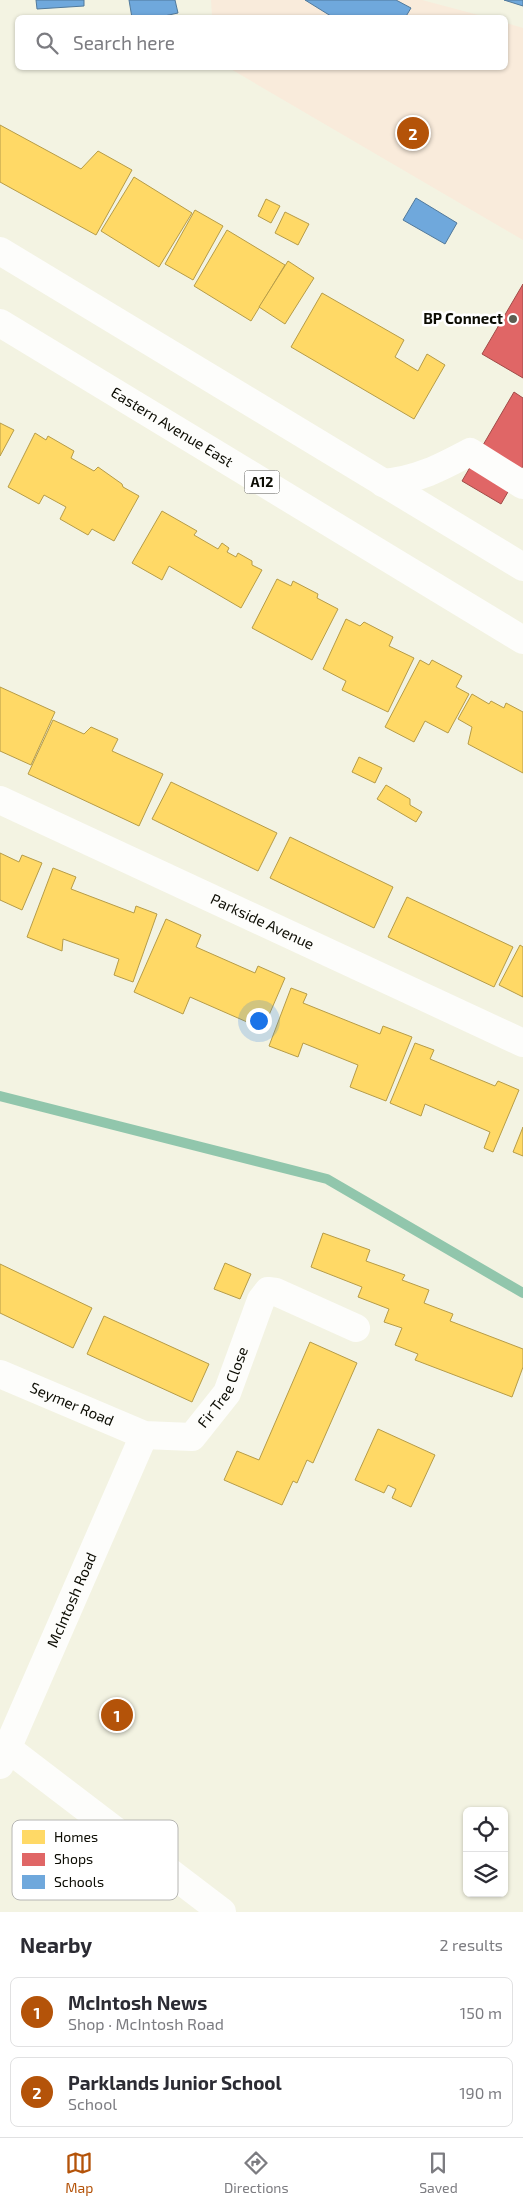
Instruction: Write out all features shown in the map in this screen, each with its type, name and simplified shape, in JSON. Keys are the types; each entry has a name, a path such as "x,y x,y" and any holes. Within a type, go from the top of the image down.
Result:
{"main road":[{"path":"0,251 523,567"},
{"name":"Eastern Avenue East","path":"0,323 523,640"},
{"path":"383,483 401,481 427,474 470,452 523,485"},
{"name":"Parkside Avenue","path":"0,800 523,1043"},
{"name":"Fir Tree Close","path":"144,1434 192,1437 227,1393 261,1300 268,1291 276,1292 356,1328"},
{"name":"Seymer Road","path":"0,1374 144,1434"},
{"name":"McIntosh Road","path":"3,1757 144,1434"},
{"path":"3,1757 92,1820"},
{"path":"178,1881 222,1912"}],"shaded area":[{"path":"211,0 422,0 478,15 212,15"},
{"path":"508,24 523,28 523,240 232,70 508,70"}],"building: Homes":[{"path":"0,125 81,169 98,151 132,170 96,235 0,182"},
{"path":"134,177 192,213 159,267 101,231"},
{"path":"266,199 280,206 271,223 258,216"},
{"path":"195,210 223,226 193,280 165,264"},
{"path":"285,212 309,224 298,245 275,233"},
{"path":"227,230 285,265 251,321 194,286"},
{"path":"288,261 314,278 285,324 259,307"},
{"path":"322,293 404,340 395,357 418,371 427,354 445,365 414,419 291,347"},
{"path":"0,423 14,430 0,456"},
{"path":"35,433 46,440 48,436 74,451 71,458 94,471 98,467 122,484 123,487 139,496 114,541 92,529 88,535 60,519 66,507 44,495 39,504 8,487"},
{"path":"162,511 197,531 194,535 218,549 222,543 229,548 227,552 236,557 238,553 252,561 252,565 262,570 241,608 169,566 162,580 132,563"},
{"path":"277,579 291,586 293,581 318,594 317,598 338,609 312,660 252,628"},
{"path":"346,619 360,626 364,622 393,637 389,646 414,658 388,712 342,690 346,681 323,669"},
{"path":"420,660 429,665 432,660 462,676 456,687 469,694 448,733 425,721 414,742 385,727"},
{"path":"0,687 55,712 31,765 0,751"},
{"path":"472,694 489,704 491,701 504,708 506,703 523,712 523,773 468,744 472,727 458,719"},
{"path":"53,720 84,734 91,727 118,739 112,751 163,774 139,826 28,774"},
{"path":"359,757 382,768 375,783 352,772"},
{"path":"171,782 277,833 258,871 152,819"},
{"path":"386,785 410,799 410,805 422,812 416,822 377,799"},
{"path":"290,837 393,887 374,928 270,878"},
{"path":"0,853 19,862 22,855 42,863 22,910 0,900"},
{"path":"53,868 76,877 71,889 134,913 136,906 157,914 133,982 114,975 119,959 63,939 62,951 27,937"},
{"path":"407,897 513,947 494,987 388,937"},
{"path":"166,919 201,935 196,947 255,973 258,966 285,978 263,1029 190,997 183,1014 134,992"},
{"path":"520,945 523,947 523,997 499,985"},
{"path":"291,988 307,994 303,1003 380,1034 383,1026 412,1037 386,1101 350,1087 358,1065 303,1043 298,1057 269,1046"},
{"path":"415,1043 434,1050 430,1059 495,1086 498,1081 519,1090 493,1152 484,1148 490,1132 425,1104 421,1116 390,1103"},
{"path":"523,1127 523,1156 513,1152"},
{"path":"323,1233 370,1250 366,1261 405,1275 402,1280 429,1290 424,1303 453,1314 450,1321 523,1349 523,1367 512,1397 415,1360 418,1354 395,1345 402,1328 384,1322 389,1309 358,1297 362,1287 311,1267"},
{"path":"225,1263 251,1274 240,1299 214,1289"},
{"path":"0,1264 92,1308 73,1348 0,1313"},
{"path":"104,1316 209,1364 192,1402 87,1354"},
{"path":"310,1342 357,1363 313,1463 307,1460 297,1483 293,1481 282,1505 224,1480 237,1451 259,1460"},
{"path":"378,1429 435,1455 411,1507 392,1498 396,1489 388,1485 384,1493 355,1480"}],"building: Shops":[{"name":"BP Connect","path":"523,284 523,378 482,354"},
{"path":"514,392 523,398 523,466 501,504 462,481"}],"building: Schools":[{"path":"36,0 84,0 84,6 37,9"},
{"path":"129,0 175,0 178,13 169,15 132,15"},
{"path":"305,0 396,0 411,8 407,15 329,15"},
{"path":"504,0 523,0 523,6"},
{"path":"416,198 457,223 445,244 403,220"}],"waterway":[{"path":"0,1096 327,1179 523,1293"}],"place":[{"name":"Parklands Junior School","path":"413,133"},
{"name":"BP Connect","path":"513,319"},
{"name":"McIntosh News","path":"117,1715"}]}
